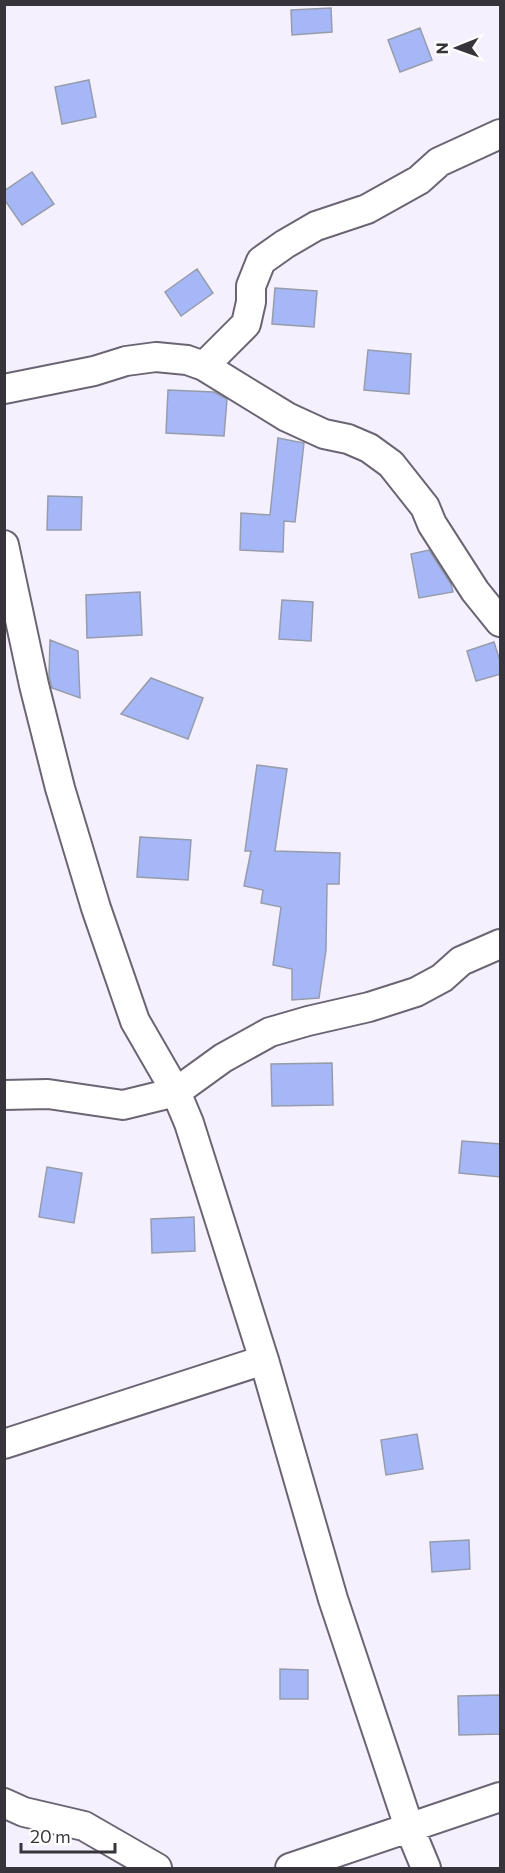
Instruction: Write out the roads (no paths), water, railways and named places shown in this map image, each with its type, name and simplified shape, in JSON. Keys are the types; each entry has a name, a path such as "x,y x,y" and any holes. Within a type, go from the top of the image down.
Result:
{"street":[{"path":"204,366 246,324 251,302 251,286 261,261 316,226 367,208 419,180 439,162 501,134"},
{"path":"4,389 94,371 126,361 156,357 187,360 204,366 287,417 324,434 348,439 369,448 390,464 424,507 432,524 469,582 501,622"},
{"path":"4,545 34,685 60,788 96,908 135,1020 176,1092 189,1123 264,1360 333,1599 409,1827 426,1869"},
{"path":"4,1095 48,1094 123,1105 176,1092 223,1058 270,1032 369,1007 416,992 442,978 461,961 501,944"},
{"path":"4,1444 264,1360"},
{"path":"291,1869 501,1797"},
{"path":"4,1803 24,1812 84,1826 157,1869"}]}
